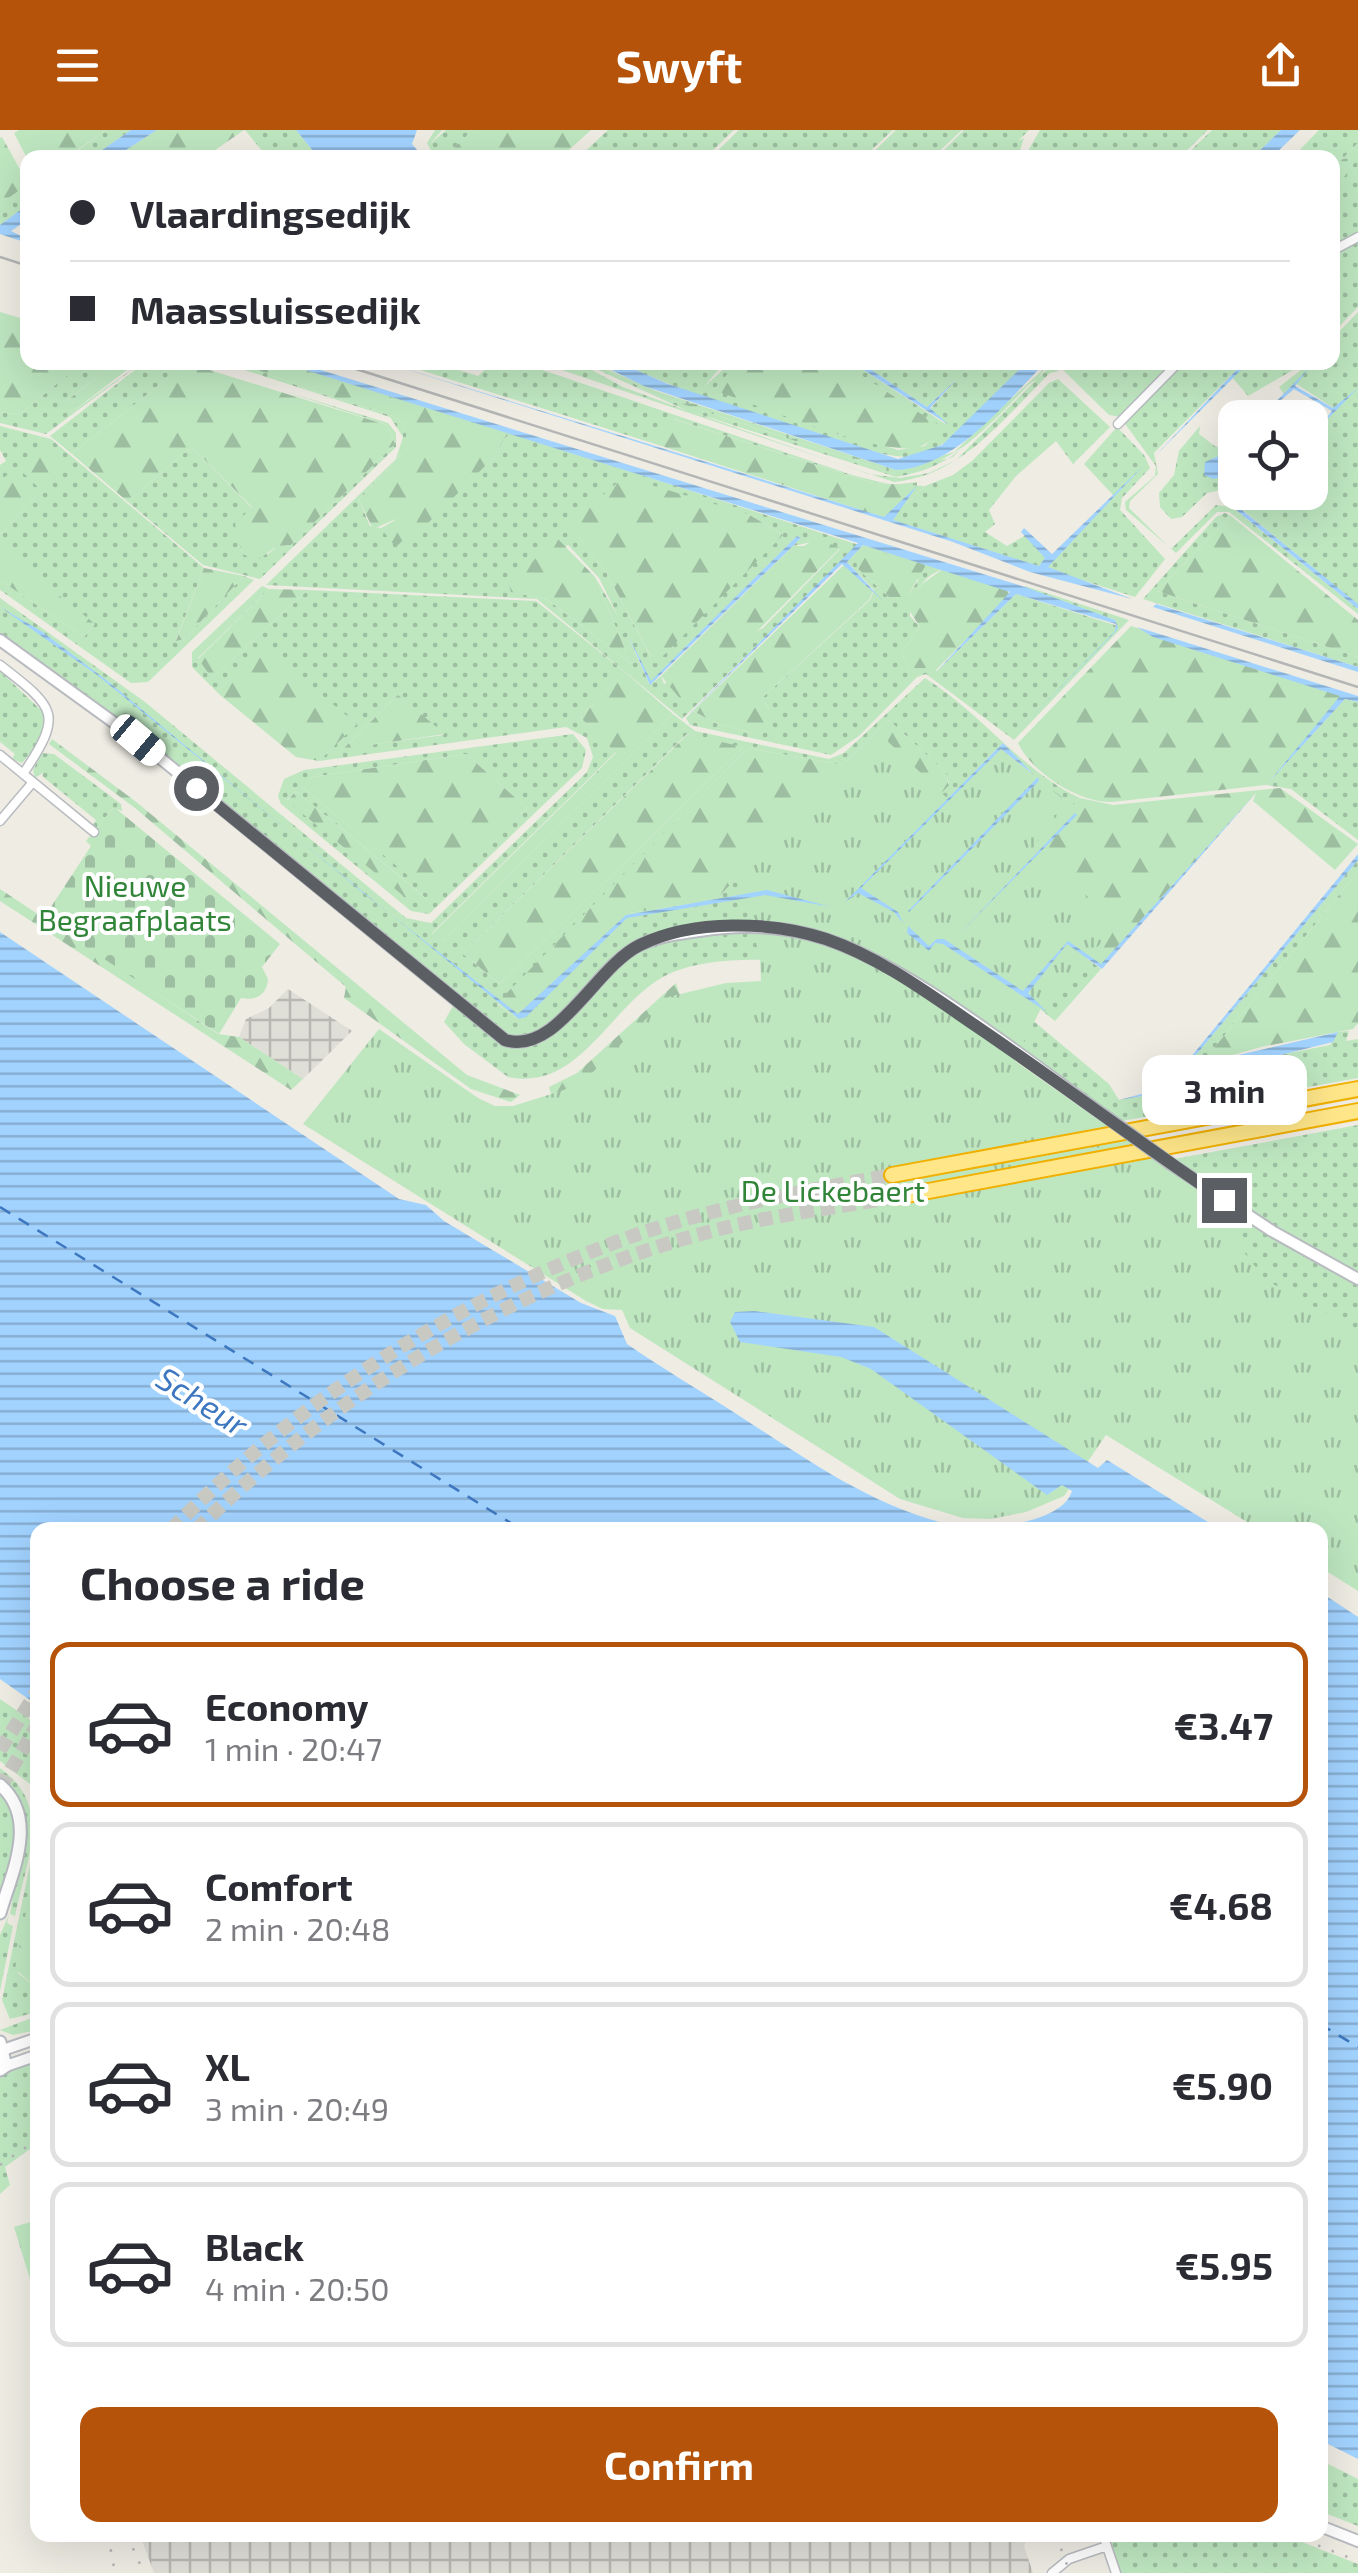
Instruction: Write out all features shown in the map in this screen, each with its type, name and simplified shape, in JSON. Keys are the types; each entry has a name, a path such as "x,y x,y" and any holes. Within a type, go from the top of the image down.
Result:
{"highway":[{"path":"892,1175 1358,1090"},
{"path":"896,1197 1358,1111"}],"main road":[{"path":"0,1785 16,1804 22,1830 0,1914"}],"street":[{"path":"1118,424 1171,370"},
{"path":"2,642 1,666 47,708 52,723 49,735 23,774"},
{"path":"2,642 138,740 488,1030 524,1044 552,1028 615,962 640,944 728,927 798,932 856,951 886,968 1272,1231 1358,1279"},
{"path":"0,755 94,832"},
{"path":"0,821 34,782"},
{"path":"2,2056 30,2042"},
{"path":"2,2056 30,2055"},
{"path":"1328,2529 1358,2541"},
{"path":"1106,2542 1116,2573"},
{"path":"1052,2573 1069,2558 1107,2546"}],"shaded area":[{"path":"288,989 352,1031 303,1079 239,1037 246,1019 269,1008"},
{"path":"143,2542 1026,2542 1033,2573 154,2573"}],"green space":[{"path":"106,130 131,130 102,150 78,150"},
{"path":"106,130 77,150 23,150 14,133"},
{"path":"157,130 244,130 215,150 126,150"},
{"path":"245,130 296,130 312,150 261,150"},
{"path":"435,130 442,130 430,144 446,130 473,130 452,150 430,150 427,143"},
{"path":"473,130 591,130 569,150 452,150"},
{"path":"608,130 734,130 713,150 587,150"},
{"path":"739,130 893,130 872,150 718,150"},
{"path":"896,130 962,130 941,150 875,150"},
{"path":"964,130 1029,130 1018,141 1024,138 1020,150 944,150"},
{"path":"1040,130 1208,130 1187,150 1029,150"},
{"path":"1212,130 1281,130 1260,150 1191,150"},
{"path":"1319,130 1358,130 1358,143 1340,162 1340,150 1300,150"},
{"path":"0,138 20,170 20,190 0,204"},
{"path":"1358,143 1358,158 1340,182 1340,162"},
{"path":"1358,158 1358,234 1340,245 1340,180"},
{"path":"20,189 20,210 0,225 0,204"},
{"path":"1358,239 1358,307 1340,326 1340,249"},
{"path":"0,312 20,318 20,370 74,370 19,415 0,412"},
{"path":"1358,312 1358,605 1243,510 1328,510 1328,416 1335,409 1328,400 1321,400 1295,383 1284,394 1279,387 1301,370 1340,370 1340,331"},
{"path":"74,370 107,370 66,401 72,412 132,370 46,434 0,423 0,412 19,415"},
{"path":"107,370 127,370 72,412 65,402"},
{"path":"135,370 178,370 72,454 50,436"},
{"path":"178,370 210,370 387,425 395,444 291,545 277,546 258,560 242,554 235,524 252,507 194,449 186,451 128,502 72,454"},
{"path":"245,370 259,370 396,417 406,430 406,449 359,500 370,526 381,528 397,519 398,544 493,458 508,432 859,545 682,719 537,599 266,585 396,459 403,437 390,417","holes":["748,514 783,535 651,657 606,572 569,526","797,536 801,538 793,546 811,542 840,549 763,628 664,684 661,676 650,685 628,637 651,682","568,545 599,578 618,616 595,577 631,664 548,600 512,592"]},
{"path":"259,370 306,370 508,432 493,458 424,527 417,527 398,545 384,532 396,519 373,529 359,500 406,449 406,430 396,417"},
{"path":"420,370 459,370 478,376 484,370 543,370 888,484 873,483 674,419 649,442"},
{"path":"562,370 592,370 623,387 688,411 598,370 607,370 661,397 893,473 948,458 896,477 692,412 837,463"},
{"path":"607,370 656,391 896,470 954,452 918,469 893,473 661,397"},
{"path":"637,370 718,370 704,387 722,370 733,370 720,392 898,450 925,446 942,428 853,370 864,370 947,425 930,409 957,379 927,407 872,370 1019,370 948,441 917,456 895,456 817,437"},
{"path":"731,370 853,370 943,428 923,446 878,445 821,429 719,392 716,387"},
{"path":"1043,370 1038,378 1047,370 1059,371 1050,373 980,442 957,459"},
{"path":"1043,370 998,417 954,452"},
{"path":"1063,370 1169,370 1122,417 1109,415"},
{"path":"1174,370 1236,370 1154,453 1158,474 1130,501 1129,508 1168,546 1126,510 1125,502 1155,476 1156,466 1123,421"},
{"path":"1240,370 1293,370 1248,396 1232,377"},
{"path":"1058,379 1110,427 1073,464 1056,441 1016,476 989,510 995,524 985,532 1007,546 1028,534 1054,559 1114,496 1084,464 1117,427 1144,455 1150,468 1122,498 1120,510 1165,559 1135,597 889,519 925,486 953,475 972,461 1049,383"},
{"path":"281,390 388,423 396,433 396,447 260,579 203,565 128,502 186,451 194,449 252,508 267,555 277,546 291,545 395,444 387,425"},
{"path":"673,419 873,483 925,486 889,519 649,442"},
{"path":"0,426 51,439 204,568 176,640 184,639 244,576 254,580 148,682 131,683 0,590 0,580 84,637 94,625 0,548 0,535 38,494 0,481 0,465 6,461 0,450"},
{"path":"1200,426 1199,434 1218,446 1218,491 1207,493 1182,517 1171,519 1160,507 1159,493 1174,475 1179,451"},
{"path":"46,445 64,462 41,490 17,467"},
{"path":"953,461 941,469 918,477 894,482 871,474 900,478 929,473"},
{"path":"13,470 38,494 0,535 0,481"},
{"path":"624,477 748,514 783,535 655,664 606,572 568,525"},
{"path":"1216,505 1218,510 1236,510 1358,609 1358,614 1229,512 1217,512 1176,553 1171,549"},
{"path":"1225,513 1231,516 1157,591 1358,657 1358,667 1143,599 1216,517"},
{"path":"1231,516 1358,620 1358,657 1157,591"},
{"path":"557,538 595,577 631,664 548,600 511,592 509,584"},
{"path":"816,538 840,548 687,702 682,701 661,676 793,546 804,546"},
{"path":"863,545 943,569 924,581 913,601 910,616 920,627 901,653 909,668 931,657 936,641 930,666 937,671 1016,594 1118,626 1115,620 1025,590 1025,586 1129,620 1014,740 926,674 917,677 859,736 831,755 690,725 686,718 693,711 718,724 753,733 769,709 762,698 870,600 874,590 847,562","holes":["857,568 919,579 909,594 889,597"]},
{"path":"864,547 926,565 907,597 889,597 857,568 856,554"},
{"path":"0,548 95,624 84,637 0,580"},
{"path":"846,563 873,591 869,600 762,698 770,711 767,722 753,733 718,724 693,711"},
{"path":"204,568 244,576 184,639 176,641"},
{"path":"943,569 1006,589 1010,595 936,670 930,668 931,658 926,668 909,668 901,653 920,627 906,605 922,584"},
{"path":"262,586 269,589 198,658 212,678 308,590 536,601 625,672 580,717 616,752 432,933 442,941 673,714 695,731 829,759 844,753 925,678 964,707 1039,773 1080,798 1073,805 1043,784 926,910 962,942 957,948 939,939 930,946 906,929 929,950 939,942 952,954 940,947 929,959 860,939 783,925 707,923 671,929 623,951 541,1033 517,1038 487,1023 104,710 0,635 0,598 145,702 406,918 431,923 587,772 593,757 587,738 566,727 319,761 356,724 263,648 220,689 220,695 192,667 192,652","holes":["398,695 444,735 346,748","889,720 946,773 949,784 848,891 834,897 794,887 740,882 740,875 714,900 630,913 518,1019 497,1004 748,748 843,765","687,734 742,748 500,984 463,954","1003,743 1034,775 1001,749 861,888 898,912 904,923 894,912 857,893 845,902","1004,757 1027,779 922,887 899,863","1037,777 1039,781 908,910"]},
{"path":"269,589 308,590 212,678 198,659"},
{"path":"1131,626 1347,694 1266,785 1112,802 1085,797 1045,775 1018,743"},
{"path":"263,647 357,724 319,761 296,757 220,695 220,689"},
{"path":"0,671 45,714 44,737 22,763 12,759 15,754 0,742"},
{"path":"625,672 673,714 442,941 432,934 616,753 580,717"},
{"path":"398,695 445,734 343,749"},
{"path":"1345,699 1358,702 1358,840 1291,789 1266,785"},
{"path":"889,720 946,773 949,785 848,891 739,876 715,900 630,913 518,1019 497,1003 748,748 843,765"},
{"path":"573,734 586,750 582,768 429,914 411,911 281,804 278,796 284,779 304,770","holes":["466,754 527,808 435,897 302,787 312,777","296,791 427,899 427,900 287,800"]},
{"path":"688,734 743,747 500,984 463,954"},
{"name":"De Lickebaert","path":"880,734 947,798 999,748 1067,802 1029,854 1109,912 1118,926 1045,1000 1015,1061 1190,1184 1266,1280 1358,1331 1358,1591 1328,1572 1328,1522 1247,1522 1106,1435 1064,1496 1026,1512 991,1519 963,1518 900,1499 630,1328 622,1310 603,1309 586,1301 303,1124 379,1029 478,1098 495,1106 513,1106 583,1082 668,997 726,983 761,981 760,957 736,871"},
{"path":"52,739 135,801 467,1075 520,1095 511,1102 471,1089 344,998 346,987 135,808 49,744"},
{"path":"42,753 54,754 121,804 122,811 113,808 97,828 93,825 96,820 42,776 44,772 35,778 33,770"},
{"path":"466,754 527,808 435,898 301,786 312,777"},
{"path":"1044,784 1073,805 1080,798 1113,805 1280,788 1358,844 1335,870 1253,801 1256,793 1101,965 1073,944 926,911"},
{"path":"296,791 428,900 411,902 287,801"},
{"name":"Nieuwe Begraafplaats","path":"114,807 280,944 262,967 268,979 263,993 256,998 241,998 219,1034 43,919 91,846 86,841"},
{"path":"1358,860 1358,872 1201,1064 1185,1068"},
{"path":"1358,872 1358,1023 1353,1029 1261,1047 1201,1064"},
{"path":"0,889 218,1034 239,1037 303,1079 291,1090 0,901"},
{"path":"743,930 773,932 768,960 700,964 663,977 644,990 574,1060 555,1072 533,1078 508,1077 464,1044 444,1022 453,1006 498,1041 530,1047 561,1028 612,972 642,949 678,937"},
{"path":"1070,946 1101,969 1055,1021 1025,997 1042,1004"},
{"path":"676,983 683,1005 586,1089 552,1098 549,1087 577,1073"},
{"path":"1012,1003 1109,1084 1119,1100 1160,1093 1181,1074 1330,1045 1338,1032 1349,1031 1346,1041 1358,1039 1358,1078 1122,1121 999,1033"},
{"path":"1358,1125 1358,1274 1281,1231 1174,1159"},
{"path":"1177,1175 1266,1233 1358,1284 1358,1339 1271,1289"},
{"path":"0,1699 30,1720 30,1784 0,1761"},
{"path":"0,1768 17,1783 30,1812 30,1849 15,1916 10,1914 26,1822 17,1796 0,1779"},
{"path":"0,1794 8,1806 14,1830 0,1895"},
{"path":"30,1864 30,1898 18,1973 30,1982 30,2014 10,2019 2,2000"},
{"path":"30,1891 30,1982 15,1969"},
{"path":"9,1915 7,1923 13,1926 0,1991 0,1935"},
{"path":"30,2019 30,2031 13,2035 0,2030"},
{"path":"30,2061 30,2149 5,2167 10,2185 0,2194 0,2074"},
{"path":"30,2222 30,2279 14,2227"},
{"path":"1328,2464 1358,2479 1358,2526 1328,2514"},
{"path":"1111,2542 1302,2542 1358,2564 1358,2573 1121,2573"}],"water":[{"path":"131,130 157,130 126,150 102,150"},
{"path":"296,130 417,130 412,144 417,150 312,150"},
{"path":"1281,130 1300,130 1279,150 1260,150"},
{"path":"20,210 20,225 11,231 20,236 20,241 0,234 0,225"},
{"path":"305,370 321,370 1025,587 1115,620 1118,627 1116,631 1013,736 1115,631 1116,624 1016,594 937,671 1010,592 863,545 847,562 882,600 842,564 685,718 858,543"},
{"path":"409,370 884,517 917,486 893,520 1039,566 1045,558 1021,532 1024,528 1052,554 1144,465 1048,567 1132,599 1030,572 953,542"},
{"path":"611,370 636,370 898,459 942,445 1019,370 1038,370 959,445 939,458 896,470 644,386"},
{"path":"864,370 872,370 927,407 957,379 930,408 949,425"},
{"path":"1236,370 1241,370 1155,456"},
{"path":"1308,370 1295,386 1319,400 1313,400 1294,389 1278,400"},
{"path":"1358,388 1328,419 1332,411 1328,405 1333,408"},
{"path":"1218,456 1218,478 1204,475 1205,462"},
{"path":"1236,510 1242,510 1358,604 1358,609"},
{"path":"797,536 801,538 650,685 628,635 651,681"},
{"path":"1156,604 1358,667 1358,672 1153,607"},
{"path":"0,607 41,631 105,679 290,832 97,675"},
{"path":"1137,627 1358,696 1358,702 1345,699 1269,782 1340,696 1153,637"},
{"path":"1003,743 1034,775 1001,749 861,888 898,912 903,923 894,912 858,893 845,902"},
{"path":"1038,777 1039,781 909,912 908,911"},
{"path":"1256,793 1102,969 1067,944 1028,993 1047,1012 943,944 935,943 929,951 907,933 908,926 929,946 937,939 944,939 1023,991 1068,941 1101,964"},
{"path":"1075,813 1077,815 957,936"},
{"path":"290,832 392,915 362,892"},
{"path":"1358,854 1358,860 1186,1067 1338,1032 1333,1042 1223,1069 1181,1074 1160,1093 1119,1100 1160,1089 1176,1075"},
{"path":"767,890 831,907 765,895 627,918 526,1017 519,1019 392,915 518,1014 626,915"},
{"name":"Scheur","path":"0,932 399,1199 426,1205 444,1221 581,1303 615,1316 627,1344 823,1469 882,1501 941,1522 30,1522 30,1700 0,1679"},
{"path":"754,1311 874,1327 1098,1468 1107,1460 1208,1522 1022,1522 1058,1509 1072,1491 1062,1485 1047,1495 871,1369 841,1357 740,1342 730,1322 735,1312"},
{"path":"1328,1597 1358,1617 1358,2459 1328,2444"}],"ferry route":[{"path":"0,1207 509,1522"},
{"path":"1328,2029 1358,2047"}],"tunnel":[{"path":"179,1522 272,1438 326,1397 382,1358 502,1292 627,1238 692,1217 892,1175"},
{"path":"205,1522 312,1429 440,1344 508,1307 650,1249 724,1228 896,1197"},
{"path":"0,1750 30,1703"},
{"path":"0,1788 30,1737"}],"tram line":[{"path":"0,257 20,263"},
{"path":"359,370 1358,687"}],"railway":[{"path":"0,2165 30,2144"},
{"path":"109,2542 115,2573"},
{"path":"130,2542 144,2573"},
{"path":"1059,2542 1070,2573"},
{"path":"1309,2542 1358,2561"}],"route":[{"path":"196,788 505,1040 524,1044 541,1037 615,962 640,944 728,927 812,934 856,951 912,983 1224,1200"}]}
